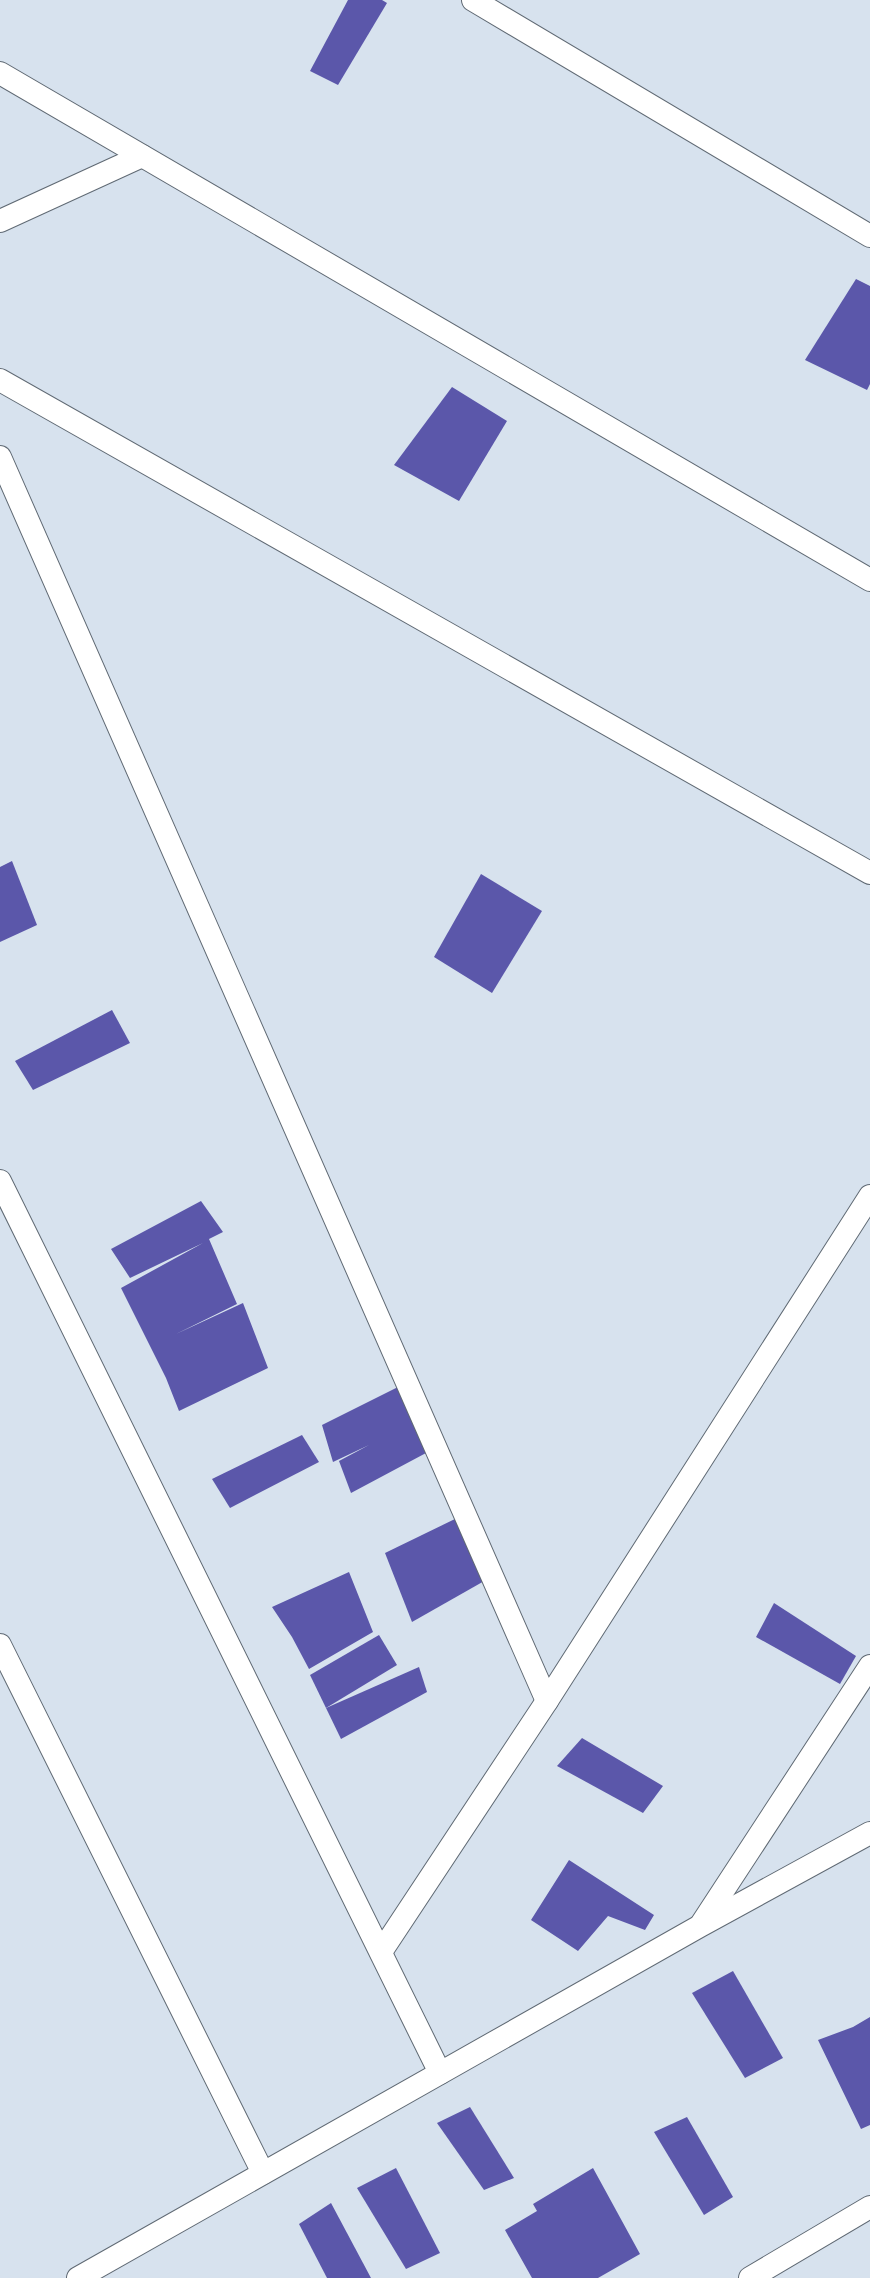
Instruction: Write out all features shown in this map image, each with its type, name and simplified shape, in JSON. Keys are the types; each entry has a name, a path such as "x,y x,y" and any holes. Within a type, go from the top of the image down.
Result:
{"street":[{"path":"473,0 870,236"},
{"path":"0,73 870,580"},
{"path":"0,221 142,156"},
{"path":"0,380 870,873"},
{"path":"0,457 547,1701"},
{"path":"0,1180 440,2073"},
{"path":"381,1952 547,1701 870,1196"},
{"path":"0,1645 263,2173"},
{"path":"700,1926 870,1666"},
{"path":"78,2278 700,1926 870,1832"},
{"path":"750,2278 870,2207"}],"building":[{"path":"348,0 382,0 387,3 338,85 310,71"},
{"path":"856,279 870,286 870,384 867,390 805,360"},
{"path":"452,387 507,421 459,501 394,465"},
{"path":"12,861 37,925 0,942 0,867"},
{"path":"481,874 542,911 492,993 434,957"},
{"path":"112,1010 130,1043 33,1090 15,1061"},
{"path":"201,1201 223,1232 209,1239 237,1304 176,1334 243,1303 268,1368 179,1411 166,1378 121,1288 203,1243 130,1278 111,1249"},
{"path":"398,1387 426,1453 351,1493 339,1461 369,1445 333,1462 322,1425"},
{"path":"302,1435 319,1462 230,1508 212,1479"},
{"path":"457,1518 486,1580 412,1622 385,1553"},
{"path":"349,1572 373,1632 309,1669 292,1637 272,1607"},
{"path":"774,1603 856,1656 840,1684 756,1637"},
{"path":"379,1635 397,1665 326,1708 310,1675"},
{"path":"419,1667 427,1692 341,1739 326,1708"},
{"path":"582,1738 663,1786 643,1813 557,1766"},
{"path":"569,1860 654,1915 645,1930 608,1916 578,1951 531,1920"},
{"path":"733,1971 783,2058 745,2078 692,1993"},
{"path":"870,2017 870,2125 861,2129 818,2040 853,2027"},
{"path":"470,2107 514,2178 484,2190 437,2123"},
{"path":"687,2117 733,2197 704,2215 654,2132"},
{"path":"396,2168 440,2253 406,2269 357,2188"},
{"path":"593,2168 640,2254 598,2278 532,2278 505,2230 537,2211 533,2204"},
{"path":"331,2203 371,2278 327,2278 299,2224"}]}
